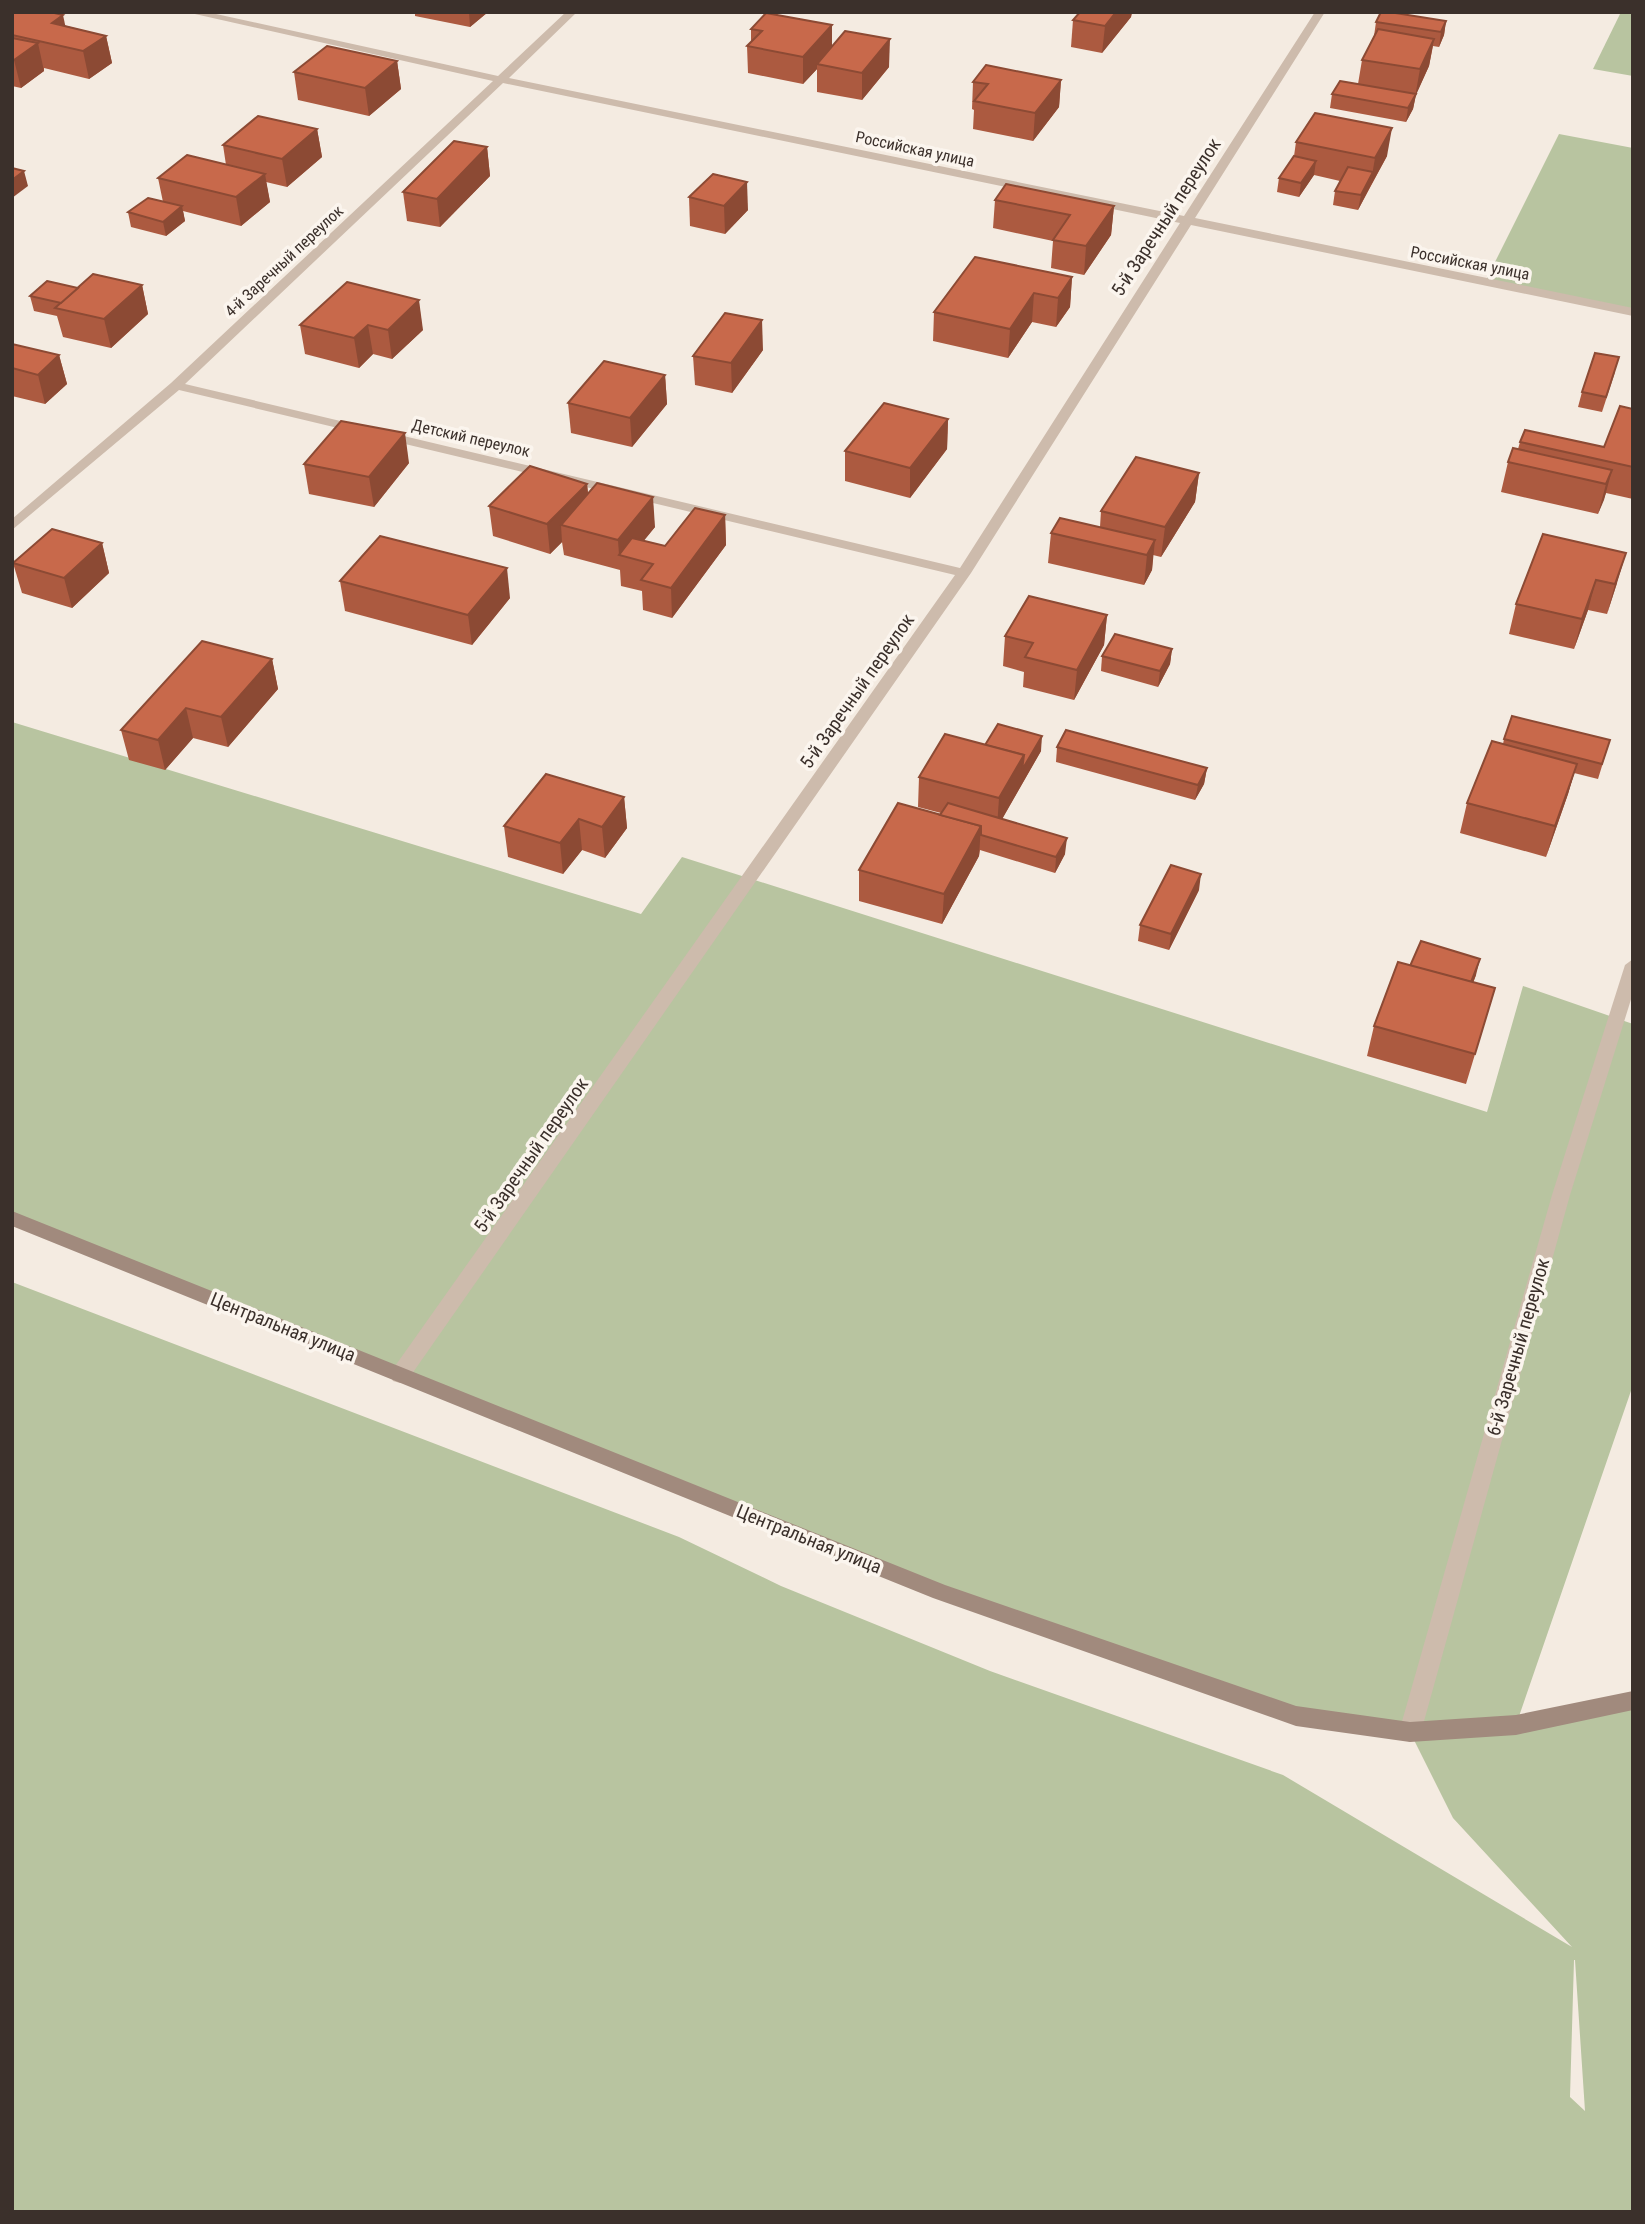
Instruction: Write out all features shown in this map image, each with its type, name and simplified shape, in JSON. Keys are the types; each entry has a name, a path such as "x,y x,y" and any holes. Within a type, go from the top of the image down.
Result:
{"street":[{"name":"Российская улица","path":"191,12 499,79 1633,312"},
{"name":"4-й Заречный переулок","path":"12,526 176,386 572,12"},
{"name":"5-й Заречный переулок","path":"400,1375 964,573 1320,12"},
{"name":"Детский переулок","path":"176,386 964,573"},
{"name":"6-й Заречный переулок","path":"1410,1732 1561,1195 1633,965"},
{"name":"Центральная улица","path":"12,1218 940,1592 1296,1716 1410,1732 1516,1725 1633,1700"}],"green space":[{"path":"1621,12 1633,12 1633,76 1593,69"},
{"path":"1559,134 1633,148 1633,312 1485,282"},
{"path":"12,722 641,914 682,857 1487,1112 1523,986 1633,1024 1633,1385 1516,1725 1633,1700 1633,2212 12,2212 12,1282 679,1537 781,1586 990,1671 1283,1775 1572,1947 1453,1818 1410,1732 1296,1716 940,1592 12,1218","holes":["1575,1960 1585,2111 1570,2097"]}],"building":[{"path":"12,12 50,12 63,15 52,23 106,36 83,51 12,35"},
{"path":"1080,12 1116,12 1105,26 1073,20"},
{"path":"1381,12 1446,21 1441,32 1376,22"},
{"path":"766,13 832,25 803,57 747,46 762,31 751,29"},
{"path":"1378,29 1434,39 1420,69 1362,60"},
{"path":"845,31 890,39 862,73 817,64"},
{"path":"12,38 38,43 12,60"},
{"path":"327,46 397,61 365,88 294,72"},
{"path":"986,65 1061,80 1035,113 974,101 988,84 973,82"},
{"path":"1340,81 1416,94 1408,108 1332,94"},
{"path":"1315,113 1392,128 1375,158 1296,142"},
{"path":"258,116 317,129 282,159 223,145"},
{"path":"454,141 487,147 437,199 403,192"},
{"path":"187,155 265,174 236,197 158,178"},
{"path":"1294,156 1316,161 1301,183 1279,178"},
{"path":"1348,167 1373,172 1361,195 1335,191"},
{"path":"12,168 24,171 12,180"},
{"path":"713,174 747,182 724,206 689,197"},
{"path":"1006,184 1114,206 1086,246 1053,240 1070,215 995,200"},
{"path":"148,198 182,206 163,222 128,212"},
{"path":"975,257 1072,277 1058,298 1034,293 1010,329 934,312"},
{"path":"93,274 142,285 104,319 55,308"},
{"path":"47,281 78,288 61,303 30,296"},
{"path":"347,282 419,300 388,330 368,325 354,338 300,325"},
{"path":"725,313 762,320 731,363 693,356"},
{"path":"12,344 59,355 38,375 12,368"},
{"path":"1595,353 1619,357 1606,397 1582,392"},
{"path":"604,361 665,375 630,418 568,403"},
{"path":"884,403 948,419 910,468 845,451"},
{"path":"1620,406 1633,409 1633,467 1520,442 1525,430 1604,447"},
{"path":"341,421 405,433 369,477 304,464"},
{"path":"1513,448 1612,470 1606,484 1508,462"},
{"path":"1136,457 1199,473 1165,527 1101,511"},
{"path":"530,466 587,484 547,524 489,506"},
{"path":"597,483 653,497 618,540 561,525"},
{"path":"695,508 725,515 671,588 641,580 653,564 619,555 632,538 665,546"},
{"path":"1060,518 1155,540 1147,555 1051,533"},
{"path":"52,529 102,543 64,578 13,563"},
{"path":"1543,534 1626,553 1615,584 1596,580 1582,619 1516,604"},
{"path":"380,536 507,568 468,615 340,581"},
{"path":"1029,596 1107,615 1077,670 1025,657 1033,643 1005,636"},
{"path":"1115,634 1172,649 1160,671 1102,656"},
{"path":"202,641 272,659 221,717 186,708 158,740 121,730"},
{"path":"1512,716 1610,740 1602,764 1504,739"},
{"path":"998,724 1042,736 1022,770 1024,755 985,745"},
{"path":"1066,730 1207,768 1198,785 1057,747"},
{"path":"945,734 1024,755 999,798 919,777"},
{"path":"1492,741 1577,764 1555,826 1467,803"},
{"path":"546,774 624,797 602,827 579,819 560,843 504,826"},
{"path":"898,803 981,826 944,894 859,870"},
{"path":"948,803 1067,838 1056,857 981,835 981,826 940,815"},
{"path":"1171,865 1201,874 1171,934 1140,925"},
{"path":"1421,941 1480,959 1471,982 1410,966"},
{"path":"1398,962 1495,988 1475,1054 1374,1026"}]}
